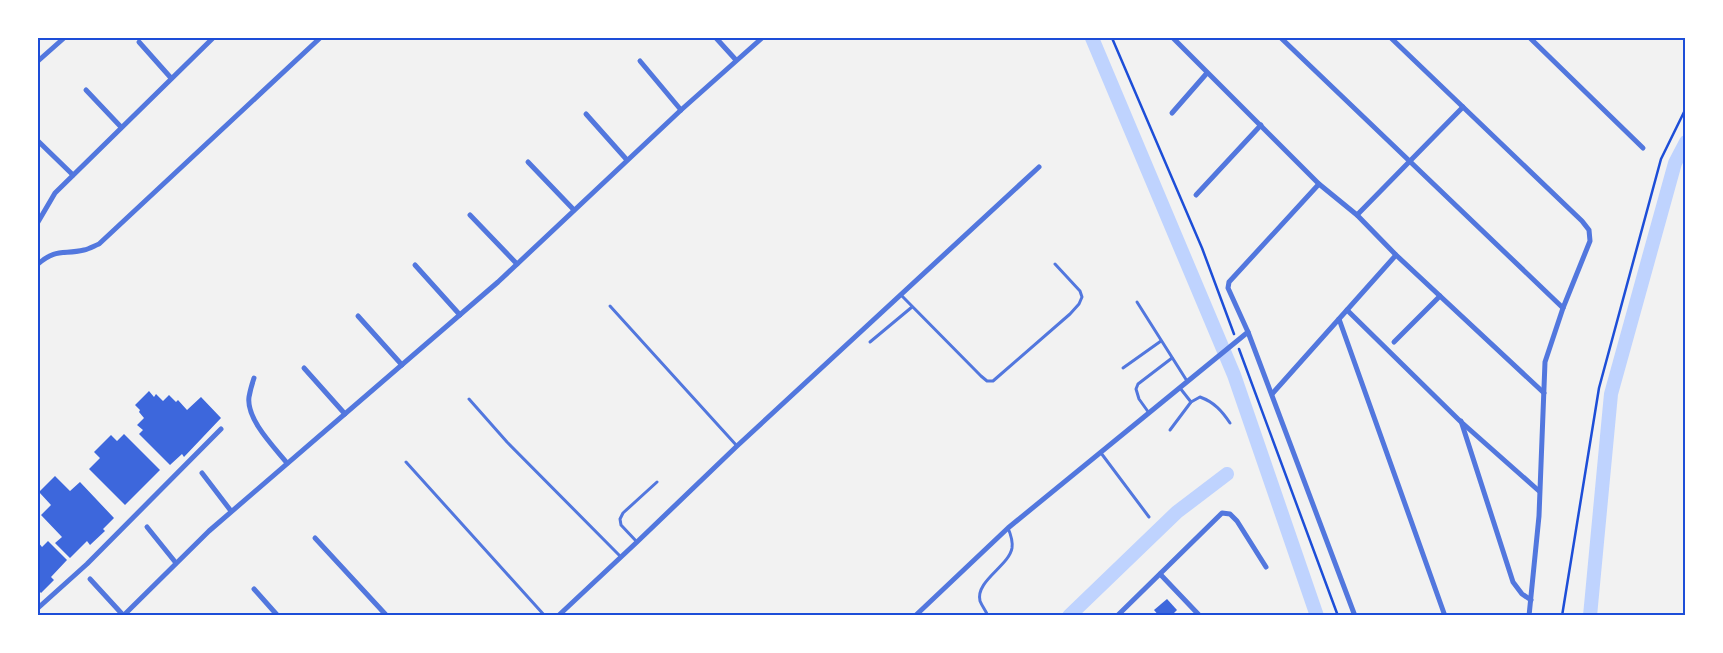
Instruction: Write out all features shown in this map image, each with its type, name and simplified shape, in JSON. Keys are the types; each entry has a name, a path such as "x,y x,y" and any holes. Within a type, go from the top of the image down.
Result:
{"street":[{"path":"38,61 64,38"},
{"path":"38,222 55,192 213,38"},
{"path":"38,264 58,252 85,250 99,244 320,38"},
{"path":"716,38 736,60"},
{"path":"90,579 123,615 231,511 460,315 681,110 762,38"},
{"path":"1173,38 1320,184 1357,215 1396,255 1544,393"},
{"path":"1281,38 1563,308"},
{"path":"1391,38 1582,221 1589,230 1590,241 1563,308 1545,362 1538,516 1529,616"},
{"path":"1530,38 1643,148"},
{"path":"139,42 171,78"},
{"path":"640,61 681,110"},
{"path":"1172,113 1207,73"},
{"path":"86,90 121,127"},
{"path":"1357,215 1463,107"},
{"path":"586,114 627,160"},
{"path":"1196,194 1261,125"},
{"path":"38,141 73,175"},
{"path":"528,162 574,210"},
{"path":"558,616 737,446 1039,167"},
{"path":"1320,184 1229,282 1228,288 1248,332 1355,616"},
{"path":"38,214 45,208"},
{"path":"470,215 517,264"},
{"path":"1272,394 1396,255"},
{"path":"415,264 460,315"},
{"path":"1394,342 1440,296"},
{"path":"1347,310 1460,421 1539,491"},
{"path":"358,316 402,364"},
{"path":"1339,319 1445,616"},
{"path":"915,616 1008,528 1248,332"},
{"path":"304,368 345,414"},
{"path":"254,378 248,398 250,410 254,420 287,463"},
{"path":"1460,421 1513,582 1522,594 1531,600"},
{"path":"38,608 87,564 221,430"},
{"path":"202,473 231,511"},
{"path":"1117,616 1219,515 1226,512 1237,521 1266,567"},
{"path":"147,527 176,563"},
{"path":"315,538 387,616"},
{"path":"1160,574 1200,616"},
{"path":"254,589 278,616"}],"lane":[{"path":"900,295 981,376 987,381 993,381 1063,320 1082,297 1080,291 1055,264"},
{"path":"1137,302 1187,382"},
{"path":"610,306 737,446"},
{"path":"870,342 912,307"},
{"path":"1123,368 1161,340"},
{"path":"1149,413 1139,398 1136,389 1138,384 1172,358"},
{"path":"1180,388 1192,402"},
{"path":"1170,430 1194,399 1200,397 1210,400 1222,411 1230,423"},
{"path":"469,399 507,442 621,558"},
{"path":"1101,453 1149,517"},
{"path":"406,462 545,616"},
{"path":"638,542 621,525 620,519 623,513 657,482"},
{"path":"988,616 980,601 980,593 984,584 1009,556 1012,549 1012,539 1008,528"}],"path":[{"path":"1112,38 1202,248 1238,341 1338,616"},
{"path":"1562,616 1600,388 1662,159 1686,108"}],"building":[{"path":"149,391 154,397 156,394 163,401 169,395 176,402 178,400 187,410 201,397 221,418 184,457 182,454 170,465 139,434 143,430 137,425 144,418 135,405"},
{"path":"124,434 160,470 125,505 89,469 100,458 94,452 111,435 117,441"},
{"path":"55,476 70,491 80,482 114,518 103,529 105,531 90,545 87,541 70,558 55,543 62,537 41,515 51,505 39,492"},
{"path":"48,541 67,560 51,577 54,580 41,593 38,592 38,542 42,547"},
{"path":"1167,599 1177,610 1171,616 1159,616 1154,610"}],"waterway":[{"path":"1092,38 1234,375 1317,616"},
{"path":"1590,616 1611,394 1675,163 1686,142"},
{"path":"1069,616 1177,512 1227,474"}]}
